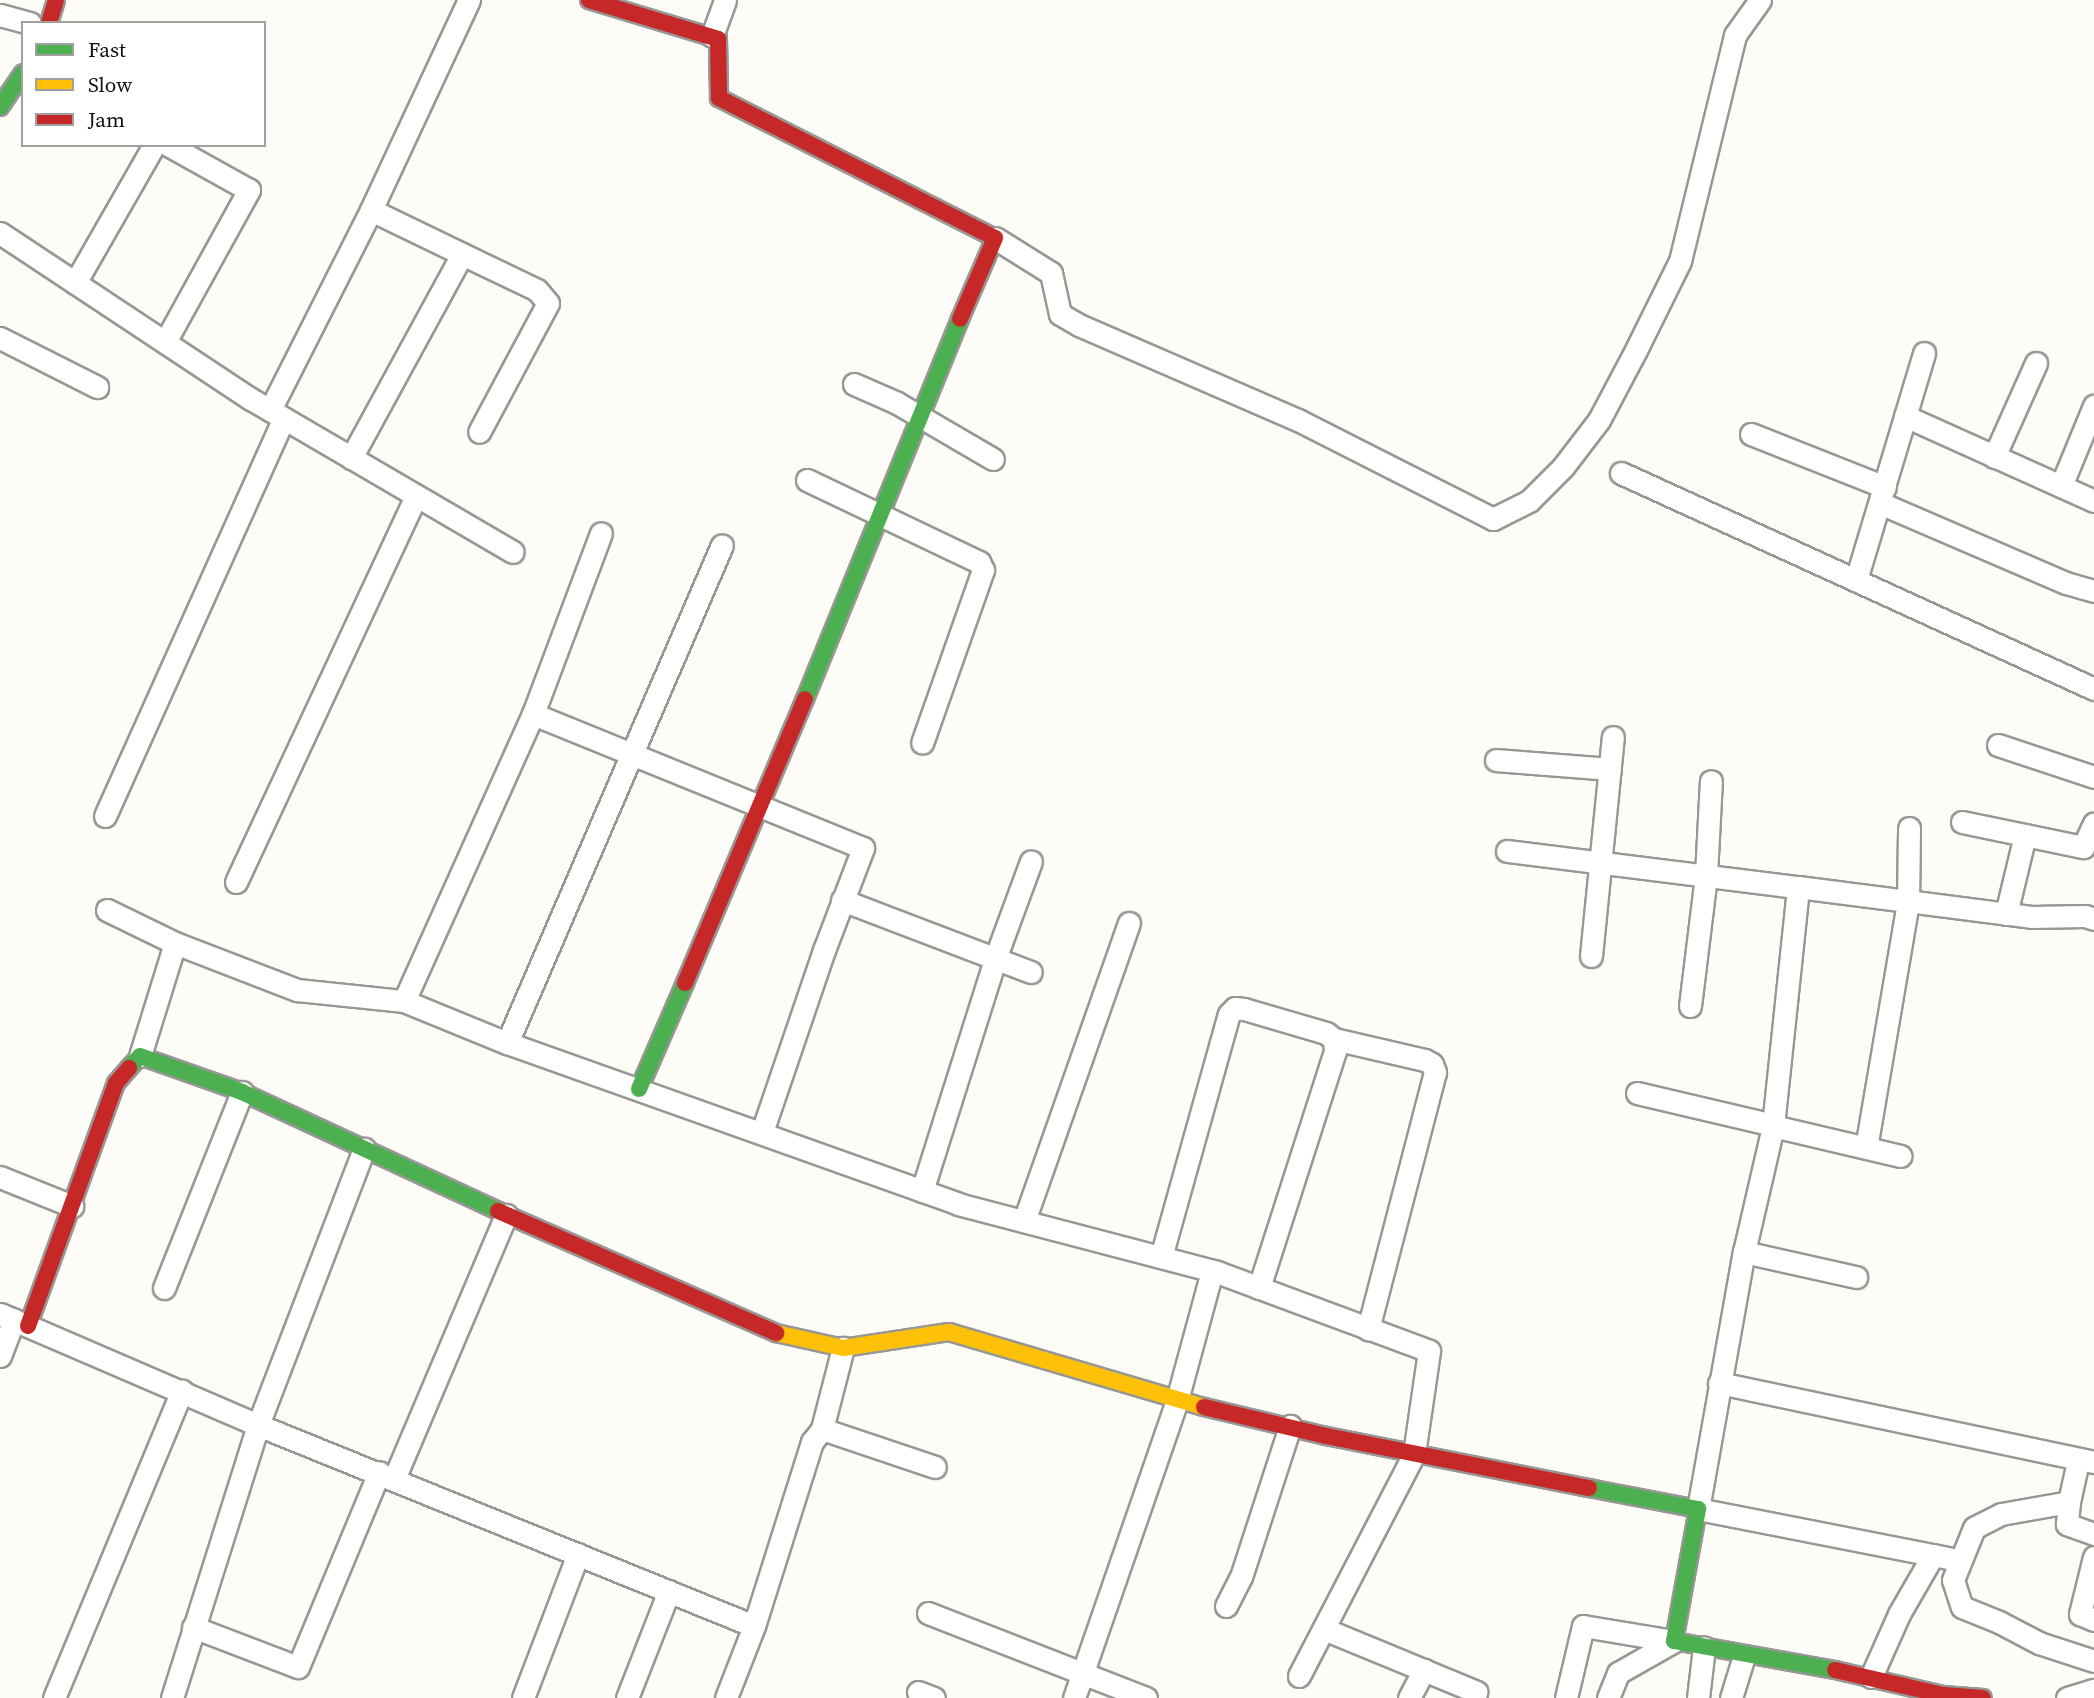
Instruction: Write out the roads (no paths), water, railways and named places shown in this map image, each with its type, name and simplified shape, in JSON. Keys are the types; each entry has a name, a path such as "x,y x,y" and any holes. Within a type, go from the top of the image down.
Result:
{"street":[{"path":"51,21 56,0"},
{"path":"105,816 277,414 469,0"},
{"path":"589,0 718,39 719,99 995,238 1051,273 1060,314 1079,326 1298,420 1493,519 1529,501 1563,467 1599,421 1680,261 1735,35 1760,0"},
{"path":"712,36 725,0"},
{"path":"0,15 22,21"},
{"path":"0,107 21,79"},
{"path":"75,283 152,147"},
{"path":"166,342 249,190 172,147"},
{"path":"370,210 537,290 548,303 479,432"},
{"path":"0,233 277,414 513,552"},
{"path":"639,1088 762,807 877,516 995,238"},
{"path":"352,458 462,254"},
{"path":"0,338 97,387"},
{"path":"1856,580 1924,353"},
{"path":"1994,457 2036,363"},
{"path":"854,384 897,403 993,459"},
{"path":"2061,486 2094,406"},
{"path":"1905,416 2094,501"},
{"path":"1751,434 2094,592"},
{"path":"1621,473 1856,580 1949,626 2094,690"},
{"path":"807,480 877,516 979,562 983,570 922,743"},
{"path":"236,882 416,496"},
{"path":"404,1001 533,714 601,533"},
{"path":"507,1042 722,545"},
{"path":"533,714 863,848 842,900 762,1132"},
{"path":"1591,956 1613,737"},
{"path":"1998,745 2094,777"},
{"path":"1496,760 1610,769"},
{"path":"1690,1006 1706,875 1712,781"},
{"path":"1962,822 2083,847 2094,823"},
{"path":"1866,1148 1908,903 1909,828"},
{"path":"2006,914 2025,835"},
{"path":"1507,851 1908,903 2006,914 2085,916 2094,919"},
{"path":"922,1191 995,959 1031,861"},
{"path":"1611,1696 1618,1673 1674,1641 1744,1252 1773,1125 1798,887"},
{"path":"842,900 1031,972"},
{"path":"107,910 175,943 297,990 404,1001 507,1042 922,1191 1212,1271 1429,1351 1414,1454 1299,1676"},
{"path":"1024,1221 1129,923"},
{"path":"0,1356 14,1320 72,1206 116,1083 140,1056 175,943"},
{"path":"1160,1257 1229,1014 1235,1008 1326,1033 1334,1040 1425,1060 1432,1064 1434,1072 1368,1328"},
{"path":"1259,1288 1335,1051 1334,1040"},
{"path":"140,1056 242,1092 601,1259 787,1338 843,1349 949,1332 1177,1400 1290,1426 1414,1454 1958,1560"},
{"path":"164,1288 242,1092"},
{"path":"1637,1093 1901,1157"},
{"path":"172,1698 258,1425 364,1149"},
{"path":"0,1177 72,1206"},
{"path":"193,1628 298,1667 506,1215"},
{"path":"1744,1252 1856,1277"},
{"path":"1074,1698 1177,1400 1212,1271"},
{"path":"14,1320 258,1425 754,1626"},
{"path":"726,1698 754,1626 812,1442 822,1429 843,1349"},
{"path":"1720,1383 2086,1462 2069,1502 2067,1524 2094,1534"},
{"path":"54,1698 182,1391"},
{"path":"1226,1606 1241,1577 1290,1426"},
{"path":"822,1429 934,1468"},
{"path":"2069,1502 2000,1514 1974,1528 1958,1560 1953,1580 1962,1607 2039,1643 2094,1661"},
{"path":"523,1698 578,1554"},
{"path":"1871,1677 1899,1614 1933,1555"},
{"path":"2094,1558 2080,1614 2094,1620"},
{"path":"627,1698 669,1591"},
{"path":"928,1613 1146,1698"},
{"path":"1566,1698 1583,1626 1871,1677 1942,1696 1983,1698"},
{"path":"1324,1629 1478,1692"},
{"path":"1698,1698 1704,1647"},
{"path":"1712,1698 1733,1692 1744,1656"},
{"path":"1409,1698 1424,1670"},
{"path":"2067,1698 2094,1690"}]}
